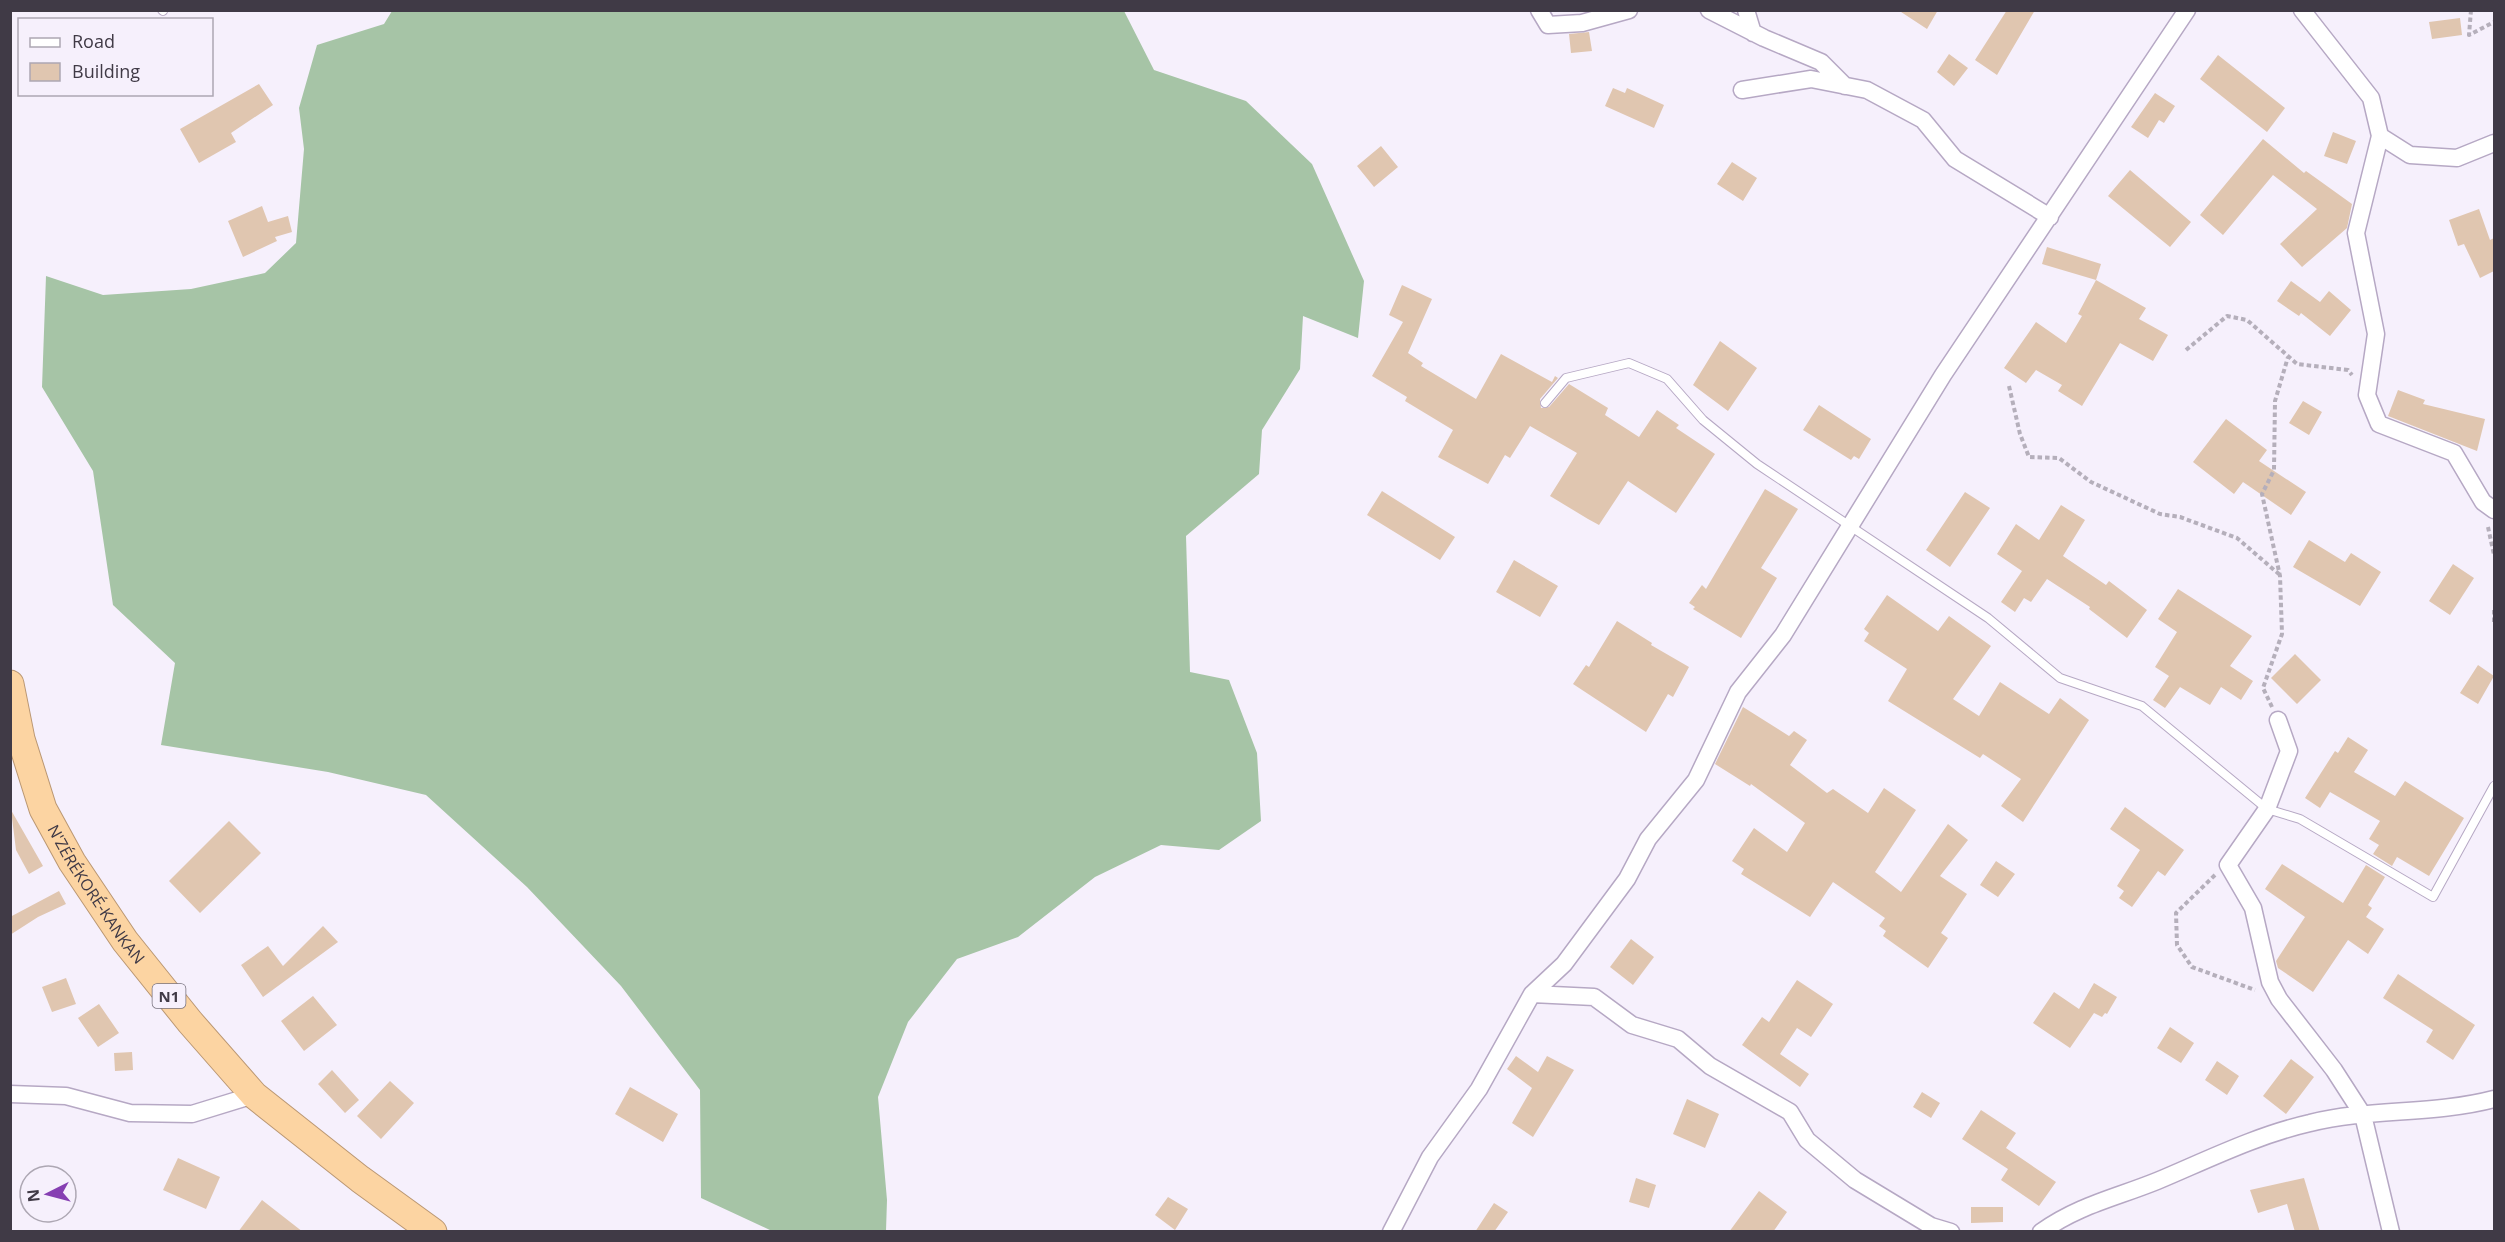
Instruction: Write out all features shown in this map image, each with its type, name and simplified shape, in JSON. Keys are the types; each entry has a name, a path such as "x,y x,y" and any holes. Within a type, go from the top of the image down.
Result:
{"highway":[{"name":"N'ZÉRÉKORÉ-KANKAN","path":"10,684 21,739 43,809 72,862 125,941 254,1095 424,1229"}],"street":[{"path":"1539,10 1548,25 1582,22 1629,10"},
{"path":"1709,10 1753,33 1821,62 1845,86"},
{"path":"1746,10 1753,33"},
{"path":"1391,1232 1430,1158 1479,1089 1532,994 1564,964 1627,879 1648,839 1696,780 1738,692 1783,635 1943,375 2187,10"},
{"path":"2302,10 2372,98 2380,136 2356,232 2376,334 2367,395 2379,424 2454,453 2483,502 2494,510"},
{"path":"1743,90 1811,79 1867,90 1923,120 1955,159 2050,217"},
{"path":"2380,136 2410,155 2457,158 2494,143"},
{"path":"2278,720 2289,751 2268,808 2228,865 2253,909 2270,982 2279,999 2334,1070 2363,1115 2391,1232"},
{"path":"1532,994 1594,997 1632,1025 1678,1039 1710,1066 1791,1112 1807,1140 1855,1180 1931,1226 1951,1232"},
{"path":"10,1094 66,1096 130,1113 192,1114 254,1095"},
{"path":"2041,1232 2066,1214 2157,1181 2204,1159 2310,1122 2363,1115 2409,1113 2494,1099"}],"lane":[{"path":"1545,403 1566,378 1629,363 1667,379 1703,420 1739,449 1849,526 1988,618 2060,678 2142,706 2268,808 2300,819 2433,897 2494,786"}],"path":[{"path":"2471,10 2469,35 2494,22"},
{"path":"2186,350 2227,316 2247,320 2297,364 2348,370 2367,395"},
{"path":"2278,720 2263,688 2282,634 2280,576 2262,494 2274,471 2275,401 2288,357"},
{"path":"2009,386 2020,434 2029,457 2059,458 2091,482 2160,514 2180,517 2237,538 2280,576"},
{"path":"2494,610 2494,624"},
{"path":"2228,865 2201,886 2176,913 2177,945 2192,967 2279,999"}],"green space":[{"path":"392,11 1124,11 1154,70 1246,101 1312,164 1364,281 1358,338 1303,316 1300,369 1262,430 1259,474 1186,536 1190,672 1229,680 1257,753 1261,821 1219,850 1161,845 1095,877 1018,937 957,959 908,1022 878,1097 887,1200 886,1231 772,1231 701,1198 700,1090 621,986 527,887 426,795 328,772 161,745 175,663 113,605 93,471 42,387 46,276 103,295 191,289 265,273 296,243 304,149 299,108 317,45 384,24"}],"building":[{"path":"1898,10 1938,10 1927,29"},
{"path":"2007,10 2035,10 1997,75 1975,60"},
{"path":"2460,18 2462,35 2432,39 2429,22"},
{"path":"1589,32 1592,51 1571,53 1569,34"},
{"path":"1949,54 1968,68 1954,86 1937,72"},
{"path":"2218,55 2285,108 2267,132 2200,79"},
{"path":"259,84 273,105 231,133 236,142 199,163 180,129"},
{"path":"1613,88 1625,93 1627,88 1664,105 1654,128 1605,106"},
{"path":"2155,93 2175,106 2164,123 2159,120 2148,138 2131,127"},
{"path":"2333,132 2356,141 2347,164 2324,156"},
{"path":"2263,139 2304,173 2306,171 2352,204 2347,228 2302,267 2280,244 2317,209 2273,175 2223,235 2200,215"},
{"path":"1381,146 1398,167 1374,187 1357,166"},
{"path":"1732,162 1757,178 1743,201 1717,184"},
{"path":"2130,170 2191,222 2170,247 2108,196"},
{"path":"262,206 268,222 288,216 292,232 275,237 277,241 243,257 228,221"},
{"path":"2479,209 2490,240 2494,238 2494,271 2480,278 2464,244 2458,246 2449,220"},
{"path":"2047,247 2101,264 2096,280 2042,264"},
{"path":"2096,280 2146,308 2139,319 2168,335 2153,361 2120,343 2082,406 2058,391 2062,385 2036,370 2026,383 2004,368 2036,322 2066,343 2082,316 2078,314"},
{"path":"2291,281 2320,302 2329,291 2351,310 2330,336 2301,313 2299,316 2277,301"},
{"path":"1402,285 1432,299 1408,353 1423,363 1421,366 1476,399 1501,354 1552,382 1555,376 1558,378 1540,399 1541,408 1549,407 1569,384 1608,408 1605,415 1639,437 1657,410 1679,425 1676,428 1715,454 1676,513 1628,481 1599,525 1588,519 1550,496 1577,453 1530,426 1510,458 1505,455 1488,484 1438,457 1453,430 1405,401 1407,397 1372,376 1403,322 1389,315"},
{"path":"1720,341 1757,368 1728,411 1693,385"},
{"path":"2398,390 2425,400 2423,404 2485,419 2477,451 2388,416"},
{"path":"2303,401 2322,412 2309,435 2289,423"},
{"path":"1819,405 1871,439 1859,459 1854,456 1851,460 1803,430"},
{"path":"2226,419 2267,450 2259,461 2306,492 2291,515 2243,482 2234,494 2193,462"},
{"path":"1765,489 1798,509 1761,568 1777,578 1741,638 1693,609 1695,607 1689,603 1702,585 1706,589"},
{"path":"1382,491 1455,537 1440,560 1367,515"},
{"path":"1965,492 1990,508 1950,567 1926,550"},
{"path":"2061,505 2085,520 2063,556 2106,585 2109,581 2147,610 2127,638 2089,609 2090,607 2047,579 2031,602 2024,598 2015,612 2001,602 2022,571 1997,554 2016,524 2039,540"},
{"path":"2309,540 2345,562 2351,553 2381,572 2360,606 2293,567"},
{"path":"1514,560 1558,586 1540,617 1496,592"},
{"path":"2453,564 2474,578 2450,615 2429,601"},
{"path":"2178,589 2252,636 2230,666 2253,681 2241,700 2221,687 2210,705 2180,687 2165,708 2153,700 2169,676 2155,667 2177,632 2158,619"},
{"path":"1887,595 1938,631 1949,616 1991,646 1953,699 1979,716 2000,682 2049,714 2060,698 2089,720 2023,822 2001,806 2021,779 1983,754 1980,758 1888,701 1907,669 1864,641 1869,633 1864,629"},
{"path":"1617,621 1652,643 1651,645 1689,667 1673,697 1668,694 1646,732 1573,684 1586,665 1589,667"},
{"path":"2295,654 2321,680 2297,704 2271,678"},
{"path":"2478,665 2494,676 2478,704 2460,693"},
{"path":"1743,707 1789,736 1794,731 1807,740 1790,765 1827,793 1833,789 1868,813 1884,788 1916,810 1875,872 1901,892 1948,824 1968,840 1940,876 1967,894 1941,933 1948,938 1928,968 1883,936 1886,931 1879,926 1885,918 1833,882 1810,917 1741,874 1744,869 1732,861 1754,828 1787,852 1805,823 1751,784 1750,786 1715,764"},
{"path":"2348,737 2368,750 2354,772 2395,796 2405,781 2464,818 2429,876 2397,857 2392,866 2373,854 2379,845 2369,839 2380,821 2330,792 2320,808 2305,798 2335,751 2338,753"},
{"path":"2125,807 2184,850 2165,876 2158,871 2132,907 2119,898 2124,891 2117,886 2140,850 2110,829"},
{"path":"11,810 43,866 29,874 16,850"},
{"path":"229,821 261,853 200,913 169,881"},
{"path":"1996,861 2015,874 1998,897 1980,885"},
{"path":"2282,864 2343,903 2366,865 2385,877 2368,905 2372,908 2366,917 2384,929 2368,954 2348,940 2313,992 2278,968 2276,961 2305,917 2265,889"},
{"path":"59,891 66,904 38,917 10,935 10,917"},
{"path":"323,926 338,942 263,997 241,965 268,946 283,966"},
{"path":"1631,939 1654,957 1633,985 1610,967"},
{"path":"2398,974 2475,1025 2453,1060 2426,1042 2433,1030 2383,998"},
{"path":"66,978 76,1004 52,1012 42,987"},
{"path":"1797,980 1833,1004 1811,1037 1797,1028 1780,1054 1809,1074 1800,1087 1742,1045 1762,1017 1769,1022"},
{"path":"2094,983 2117,997 2107,1014 2105,1013 2102,1017 2094,1013 2070,1048 2033,1023 2054,992 2079,1009"},
{"path":"313,996 337,1025 304,1051 281,1021"},
{"path":"99,1004 119,1033 98,1047 78,1018"},
{"path":"2170,1027 2194,1043 2181,1063 2157,1048"},
{"path":"132,1052 133,1070 115,1071 114,1053"},
{"path":"1516,1056 1538,1072 1547,1056 1574,1070 1533,1137 1512,1123 1532,1088 1507,1069"},
{"path":"2291,1059 2314,1077 2286,1114 2263,1096"},
{"path":"2217,1061 2239,1076 2227,1095 2205,1080"},
{"path":"332,1070 359,1100 345,1113 318,1084"},
{"path":"390,1081 414,1103 381,1139 357,1116"},
{"path":"630,1087 678,1114 663,1142 615,1114"},
{"path":"1922,1092 1940,1103 1931,1118 1913,1107"},
{"path":"1687,1099 1719,1114 1705,1148 1673,1134"},
{"path":"1981,1110 2016,1133 2006,1148 2056,1182 2039,1206 2001,1180 2008,1169 1962,1139"},
{"path":"178,1158 220,1177 206,1209 163,1190"},
{"path":"1636,1178 1656,1185 1649,1208 1629,1202"},
{"path":"2304,1178 2320,1232 2295,1232 2287,1204 2258,1213 2250,1190"},
{"path":"1759,1191 1787,1212 1773,1232 1729,1232"},
{"path":"1168,1197 1188,1209 1175,1230 1155,1215"},
{"path":"262,1200 303,1232 238,1232"},
{"path":"1494,1203 1508,1212 1494,1232 1475,1232"},
{"path":"1971,1207 2003,1207 2003,1222 1971,1223"}]}
